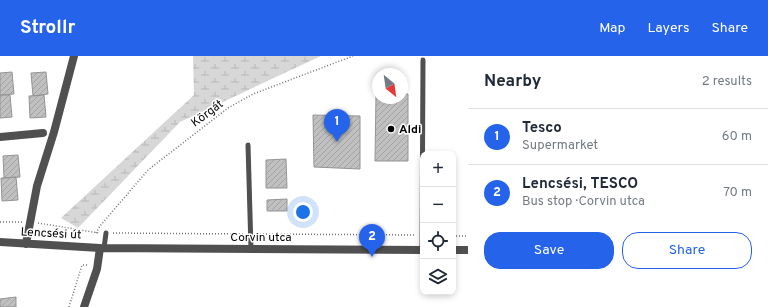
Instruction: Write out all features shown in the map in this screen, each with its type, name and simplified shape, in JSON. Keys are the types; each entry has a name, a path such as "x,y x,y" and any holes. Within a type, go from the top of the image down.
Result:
{"street":[{"path":"26,244 37,186 54,132 74,56"},
{"path":"0,137 43,133"},
{"name":"Lencsési út","path":"0,242 102,248"},
{"path":"84,307 97,269 102,248"},
{"name":"Corvin utca","path":"102,248 420,250"},
{"path":"456,250 468,250"}],"lane":[{"path":"423,60 423,151"},
{"path":"248,145 251,249"},
{"path":"102,248 106,233"}],"path":[{"name":"Körgát","path":"96,233 100,226 148,170 228,108 253,94 353,56"},
{"path":"0,222 30,222 96,233 420,236"},
{"path":"456,236 468,236"},
{"path":"69,307 82,265 90,265"}],"green space":[{"path":"193,56 321,56 180,122 78,228 61,218 194,95"}],"building":[{"path":"12,72 14,94 0,95 0,73"},
{"path":"46,72 48,94 33,96 31,73"},
{"path":"0,95 10,95 12,117 0,118"},
{"path":"44,95 46,117 30,118 29,96"},
{"name":"Aldi","path":"376,104 408,104 408,161 375,161"},
{"path":"313,115 360,116 360,169 314,167"},
{"path":"18,155 20,177 4,178 3,156"},
{"path":"286,159 287,188 266,188 266,160"},
{"path":"16,177 18,200 2,201 1,178"},
{"path":"287,199 287,211 267,211 267,200"},
{"path":"16,297 16,307 0,307 0,299"}],"place":[{"name":"Aldi","path":"391,129"},
{"name":"Tesco","path":"337,142"},
{"name":"Lencsési, TESCO","path":"372,257"}]}
